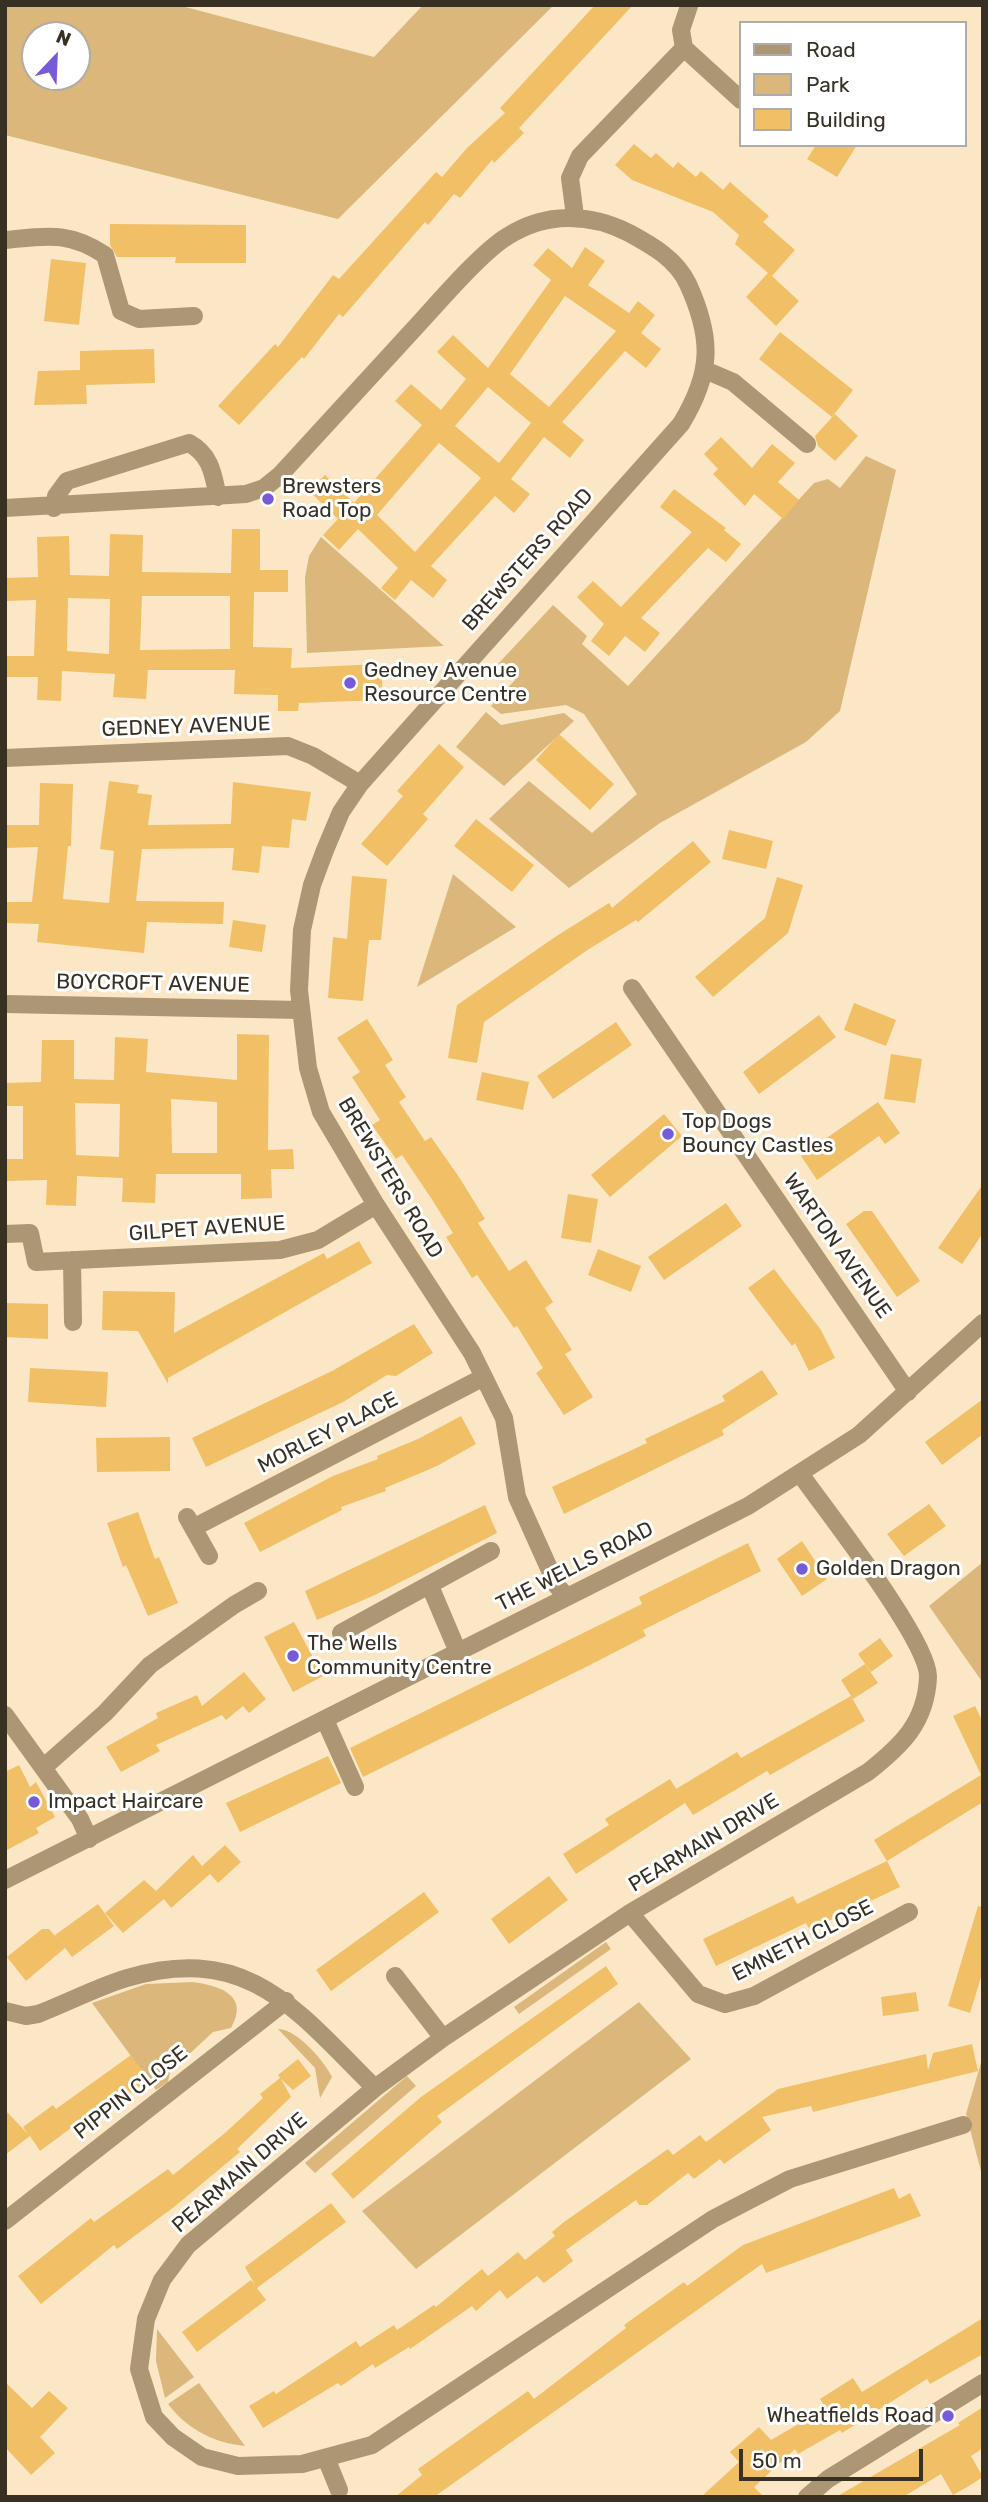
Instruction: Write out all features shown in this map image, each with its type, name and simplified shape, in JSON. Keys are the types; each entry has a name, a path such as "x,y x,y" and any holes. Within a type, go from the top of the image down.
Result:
{"street":[{"path":"689,6 681,30 684,48 740,99"},
{"path":"575,216 570,178 580,156 684,48"},
{"name":"BREWSTERS ROAD","path":"5,508 54,508 218,497 264,488 280,475 447,293 506,236 539,222 575,216 609,223 670,258 687,282 707,340 705,370 698,396 681,425 360,784 341,811 312,885 302,930 300,1010 308,1068 321,1112 376,1205 472,1353 504,1419 517,1497 557,1587 567,1597"},
{"path":"5,240 60,235 83,241 105,255 121,311 139,319 194,316"},
{"path":"705,370 733,382 807,444"},
{"path":"54,508 56,496 67,481 189,443 199,449 212,467 218,497"},
{"name":"GEDNEY AVENUE","path":"5,758 288,746 313,756 360,784"},
{"name":"WARTON AVENUE","path":"632,988 908,1392"},
{"name":"BOYCROFT AVENUE","path":"5,1004 300,1010"},
{"name":"GILPET AVENUE","path":"5,1234 30,1233 36,1262 280,1250 318,1240 376,1205"},
{"path":"72,1260 74,1322"},
{"name":"THE WELLS ROAD","path":"5,1880 748,1506 883,1423 908,1392 983,1323"},
{"name":"MORLEY PLACE","path":"209,1556 190,1523 484,1377"},
{"name":"PEARMAIN DRIVE","path":"801,1475 858,1570 904,1619 928,1674 925,1696 914,1729 894,1751 867,1772 630,1913 443,2038 375,2088 188,2245 162,2280 146,2319 139,2369 154,2417 173,2437 202,2457 238,2466 302,2464 372,2445 716,2217 790,2179 876,2159 962,2125"},
{"path":"341,1633 491,1550"},
{"path":"430,1586 458,1653"},
{"path":"44,1767 105,1713 150,1665 258,1591"},
{"path":"5,1715 80,1819 89,1839"},
{"path":"325,1720 355,1787"},
{"name":"EMNETH CLOSE","path":"630,1913 698,1994 725,2004 754,1996 879,1936 909,1912"},
{"path":"5,2011 26,2016 38,2014 124,1979 161,1969 218,1970 256,1982 286,2001 375,2088"},
{"path":"395,1976 443,2038"},
{"name":"PIPPIN CLOSE","path":"5,2221 36,2190 286,2001"},
{"path":"807,2497 828,2479 983,2383"},
{"path":"326,2458 339,2490"}],"green space":[{"path":"5,5 178,5 374,57 423,5 554,5 338,219 5,135"},
{"path":"866,456 896,470 840,711 806,742 660,823 569,888 489,819 529,781 592,833 637,794 584,714 566,705 501,714 491,706 515,680 498,664 553,605 587,636 582,644 628,686 814,483 828,479 840,488"},
{"path":"321,537 444,646 307,653 305,577 309,556"},
{"path":"486,712 501,725 564,713 574,721 504,786 456,747"},
{"path":"453,874 516,927 417,987"},
{"path":"983,1562 983,1683 929,1606"},
{"path":"606,1942 611,1949 519,2014 514,2007"},
{"path":"193,1982 213,1986 229,1994 237,2007 236,2017 231,2028 213,2032 170,2072 168,2082 156,2090 92,2003 146,1984"},
{"path":"639,2002 691,2059 416,2269 362,2211"},
{"path":"278,2029 285,2030 301,2040 317,2055 332,2077 320,2098 315,2068"},
{"path":"983,2056 983,2179 966,2114"},
{"path":"407,2076 416,2086 315,2173 305,2163"},
{"path":"157,2329 194,2377 165,2398 156,2361"},
{"path":"199,2383 245,2446 223,2442 202,2433 184,2421 168,2404"}],"building":[{"path":"595,5 633,5 519,128 524,133 494,163 492,160 460,198 454,194 428,225 425,222 343,317 339,314 304,359 302,357 239,425 218,406 275,344 278,347 333,275 339,279 436,172 442,177 467,148 505,113 500,108"},
{"path":"634,144 651,158 656,153 673,168 678,162 696,177 701,171 723,190 730,182 769,216 763,222 795,250 772,276 799,301 776,326 746,297 768,273 735,244 739,235 713,212 632,180 615,165"},
{"path":"815,147 856,147 837,177 807,159"},
{"path":"110,224 246,225 246,263 175,263 176,257 117,257 110,245"},
{"path":"585,247 605,261 588,285 629,313 638,301 655,315 641,333 661,349 646,368 625,351 562,422 584,440 570,458 544,437 511,479 530,494 514,513 495,496 431,566 447,580 433,598 411,580 395,600 381,588 398,568 358,529 339,550 323,535 338,519 309,491 325,475 354,503 422,425 395,401 411,384 441,410 466,379 437,352 453,335 488,368 551,280 533,265 548,248 572,268","holes":["565,296 616,331 549,407 510,374","488,387 531,423 499,463 455,426","439,443 481,478 415,552 377,515"]},
{"path":"51,259 86,263 79,325 44,321"},
{"path":"780,332 853,390 832,417 759,359"},
{"path":"154,349 155,383 86,385 87,404 34,405 38,371 80,370 80,351"},
{"path":"835,414 858,436 835,461 818,446 815,436"},
{"path":"721,437 752,468 772,444 795,463 778,482 799,500 783,519 754,494 745,506 713,474 718,469 704,454"},
{"path":"674,489 726,528 724,530 741,544 726,562 708,548 641,618 660,633 645,652 625,636 609,656 591,641 604,624 577,597 593,581 621,607 692,532 660,507"},
{"path":"232,529 260,529 260,570 288,570 288,592 254,592 253,647 292,648 291,668 381,664 383,700 299,703 298,711 278,711 278,695 234,694 235,670 148,670 146,699 113,697 115,674 62,671 61,701 37,700 38,677 5,677 5,656 34,656 36,600 5,601 5,578 38,577 37,537 69,536 70,575 109,576 110,534 143,535 142,572 231,573","holes":["142,596 230,596 230,649 140,650","68,598 110,599 109,654 67,651"]},
{"path":"559,734 614,784 590,810 536,760"},
{"path":"439,744 464,767 423,814 428,819 387,866 361,844 403,796 397,791"},
{"path":"109,781 139,785 137,793 152,795 148,825 231,824 233,782 311,792 306,821 292,819 289,848 262,846 259,873 232,870 234,848 142,849 136,901 224,902 223,924 147,922 144,953 37,942 39,924 5,923 5,902 32,902 38,847 5,848 5,825 39,825 40,783 73,784 71,846 68,846 63,899 109,903 114,851 100,849"},
{"path":"476,819 534,865 512,892 454,846"},
{"path":"729,830 773,841 766,869 722,859"},
{"path":"693,841 711,862 638,922 636,920 589,949 484,1022 477,1063 448,1058 457,1005 609,903 612,908"},
{"path":"352,876 387,879 381,940 369,940 363,1001 328,998 333,937 347,939"},
{"path":"777,877 803,885 788,933 713,997 695,977 765,918"},
{"path":"233,920 266,925 262,952 229,947"},
{"path":"854,1003 896,1020 886,1046 844,1030"},
{"path":"819,1015 836,1037 759,1094 743,1072"},
{"path":"367,1019 393,1060 385,1065 406,1097 399,1102 425,1141 431,1137 459,1177 485,1219 478,1223 509,1271 526,1260 553,1302 545,1308 572,1350 565,1354 593,1397 564,1415 536,1373 543,1368 517,1326 514,1328 477,1275 472,1278 446,1237 453,1233 431,1198 402,1155 396,1159 372,1125 380,1120 352,1077 360,1072 337,1038"},
{"path":"616,1022 632,1045 553,1099 537,1076"},
{"path":"237,1034 269,1035 268,1150 293,1149 294,1169 271,1169 272,1198 241,1199 241,1174 156,1174 155,1203 122,1202 123,1178 77,1176 76,1206 46,1205 47,1180 5,1181 5,1159 23,1159 23,1106 5,1106 5,1083 41,1082 42,1040 74,1040 74,1079 114,1080 115,1037 148,1039 146,1072 237,1080","holes":["171,1099 217,1102 217,1153 172,1153","75,1103 120,1104 119,1157 76,1155"]},
{"path":"891,1054 922,1059 915,1103 884,1099"},
{"path":"482,1072 529,1082 523,1110 476,1100"},
{"path":"878,1102 900,1133 885,1144 879,1136 817,1180 801,1156"},
{"path":"664,1114 682,1136 610,1197 591,1175"},
{"path":"983,1184 983,1233 962,1264 938,1248"},
{"path":"568,1194 598,1199 591,1243 561,1238"},
{"path":"726,1203 742,1226 664,1280 648,1257"},
{"path":"864,1211 872,1211 920,1281 897,1297 846,1224"},
{"path":"359,1241 372,1263 168,1378 168,1384 138,1331 102,1330 103,1291 175,1292 174,1333 324,1253 327,1259"},
{"path":"598,1249 641,1266 631,1292 588,1275"},
{"path":"774,1269 821,1330 835,1358 809,1371 795,1343 792,1346 748,1288"},
{"path":"5,1303 48,1304 48,1339 5,1337"},
{"path":"414,1324 433,1353 396,1376 387,1375 343,1402 206,1467 192,1438 332,1371"},
{"path":"30,1368 108,1372 106,1407 28,1402"},
{"path":"762,1370 778,1394 722,1430 724,1435 564,1514 552,1487 647,1443 645,1439 725,1401 722,1396"},
{"path":"983,1399 983,1434 942,1465 925,1442"},
{"path":"461,1416 476,1444 437,1466 385,1488 386,1491 341,1507 342,1510 260,1552 244,1523 333,1476 378,1459 377,1456 418,1439"},
{"path":"170,1437 170,1471 97,1472 96,1438"},
{"path":"929,1504 946,1526 904,1556 887,1534"},
{"path":"485,1505 497,1533 375,1595 317,1620 305,1591"},
{"path":"138,1512 155,1559 159,1557 178,1603 148,1616 126,1565 123,1567 107,1523"},
{"name":"Golden Dragon","path":"802,1541 827,1579 802,1596 777,1559"},
{"path":"748,1543 761,1571 643,1630 646,1636 590,1665 363,1777 350,1748 642,1604 639,1597"},
{"name":"The Wells Community Centre","path":"294,1622 323,1676 293,1692 264,1637"},
{"path":"880,1638 893,1656 871,1672 858,1654"},
{"path":"865,1664 878,1683 853,1699 841,1680"},
{"path":"244,1672 266,1699 249,1713 243,1706 226,1720 222,1715 156,1745 160,1751 121,1772 106,1747 158,1718 156,1713 197,1695 202,1706"},
{"path":"851,1696 865,1721 770,1775 767,1771 693,1815 676,1789 737,1752 741,1758"},
{"path":"975,1706 983,1722 983,1802 887,1861 874,1840 981,1775 953,1716"},
{"path":"328,1756 341,1783 240,1832 226,1803"},
{"path":"19,1765 30,1787 36,1782 55,1817 36,1828 39,1833 5,1851 5,1772"},
{"path":"670,1779 685,1803 576,1874 563,1854 609,1825 605,1819"},
{"path":"225,1845 241,1862 218,1883 210,1874 171,1908 164,1899 123,1933 105,1913 144,1880 156,1891 193,1855 202,1866"},
{"path":"887,1861 900,1887 810,1930 806,1923 716,1966 703,1939 793,1896 797,1904"},
{"path":"549,1876 568,1900 509,1944 491,1919"},
{"path":"424,1892 439,1912 331,1991 316,1970"},
{"path":"98,1904 114,1926 72,1957 65,1948 26,1981 7,1957 42,1929 49,1929 58,1939 55,1935"},
{"path":"978,1906 983,1907 983,1971 970,2013 948,2006"},
{"path":"606,1966 618,1984 437,2116 442,2122 353,2199 331,2174 421,2097"},
{"path":"916,1992 919,2011 883,2016 881,1997"},
{"path":"972,2044 978,2071 813,2112 811,2106 762,2117 771,2130 724,2164 720,2159 694,2179 688,2173 647,2205 639,2205 636,2200 566,2250 573,2261 544,2283 537,2276 507,2299 500,2290 476,2311 472,2306 410,2349 409,2347 375,2368 373,2364 341,2386 338,2383 263,2428 249,2406 274,2391 276,2394 356,2341 360,2347 394,2325 397,2330 434,2305 436,2307 482,2269 488,2276 518,2252 525,2260 555,2236 552,2232 564,2222 668,2149 673,2155 700,2135 706,2142 778,2089 926,2054 928,2070 933,2053"},
{"path":"131,2055 149,2080 75,2133 71,2128 40,2151 30,2136 5,2155 5,2110 28,2134 23,2127 53,2105 56,2109"},
{"path":"298,2059 311,2076 293,2090 281,2079 291,2097 237,2149 240,2152 174,2207 117,2249 114,2245 41,2304 18,2276 91,2218 94,2222 168,2169 173,2175 263,2098 260,2094"},
{"path":"894,2188 899,2199 910,2193 921,2216 766,2273 762,2264 434,2497 395,2497 422,2475 418,2469 528,2391 534,2399 626,2328 624,2325 684,2282 687,2286 743,2245"},
{"path":"331,2203 346,2222 257,2288 266,2300 197,2352 182,2332 251,2280 255,2285 245,2267"},
{"path":"983,2318 983,2354 930,2384 927,2379 842,2433 840,2430 798,2454 795,2449 754,2487 764,2497 701,2497 739,2462 730,2452 759,2427 771,2440 826,2408 820,2399 853,2378 862,2392"},
{"path":"5,2382 32,2408 49,2391 68,2408 40,2437 55,2453 31,2475 5,2447"},
{"path":"983,2407 983,2448 971,2456 983,2477 969,2486 953,2495 941,2474 903,2497 836,2497 960,2425 958,2423"}],"place":[{"name":"Brewsters Road Top","path":"268,499"},
{"name":"Gedney Avenue Resource Centre","path":"350,683"},
{"name":"Top Dogs Bouncy Castles","path":"668,1134"},
{"name":"Golden Dragon","path":"802,1569"},
{"name":"The Wells Community Centre","path":"293,1656"},
{"name":"Impact Haircare","path":"34,1802"},
{"name":"Wheatfields Road","path":"948,2416"}]}
